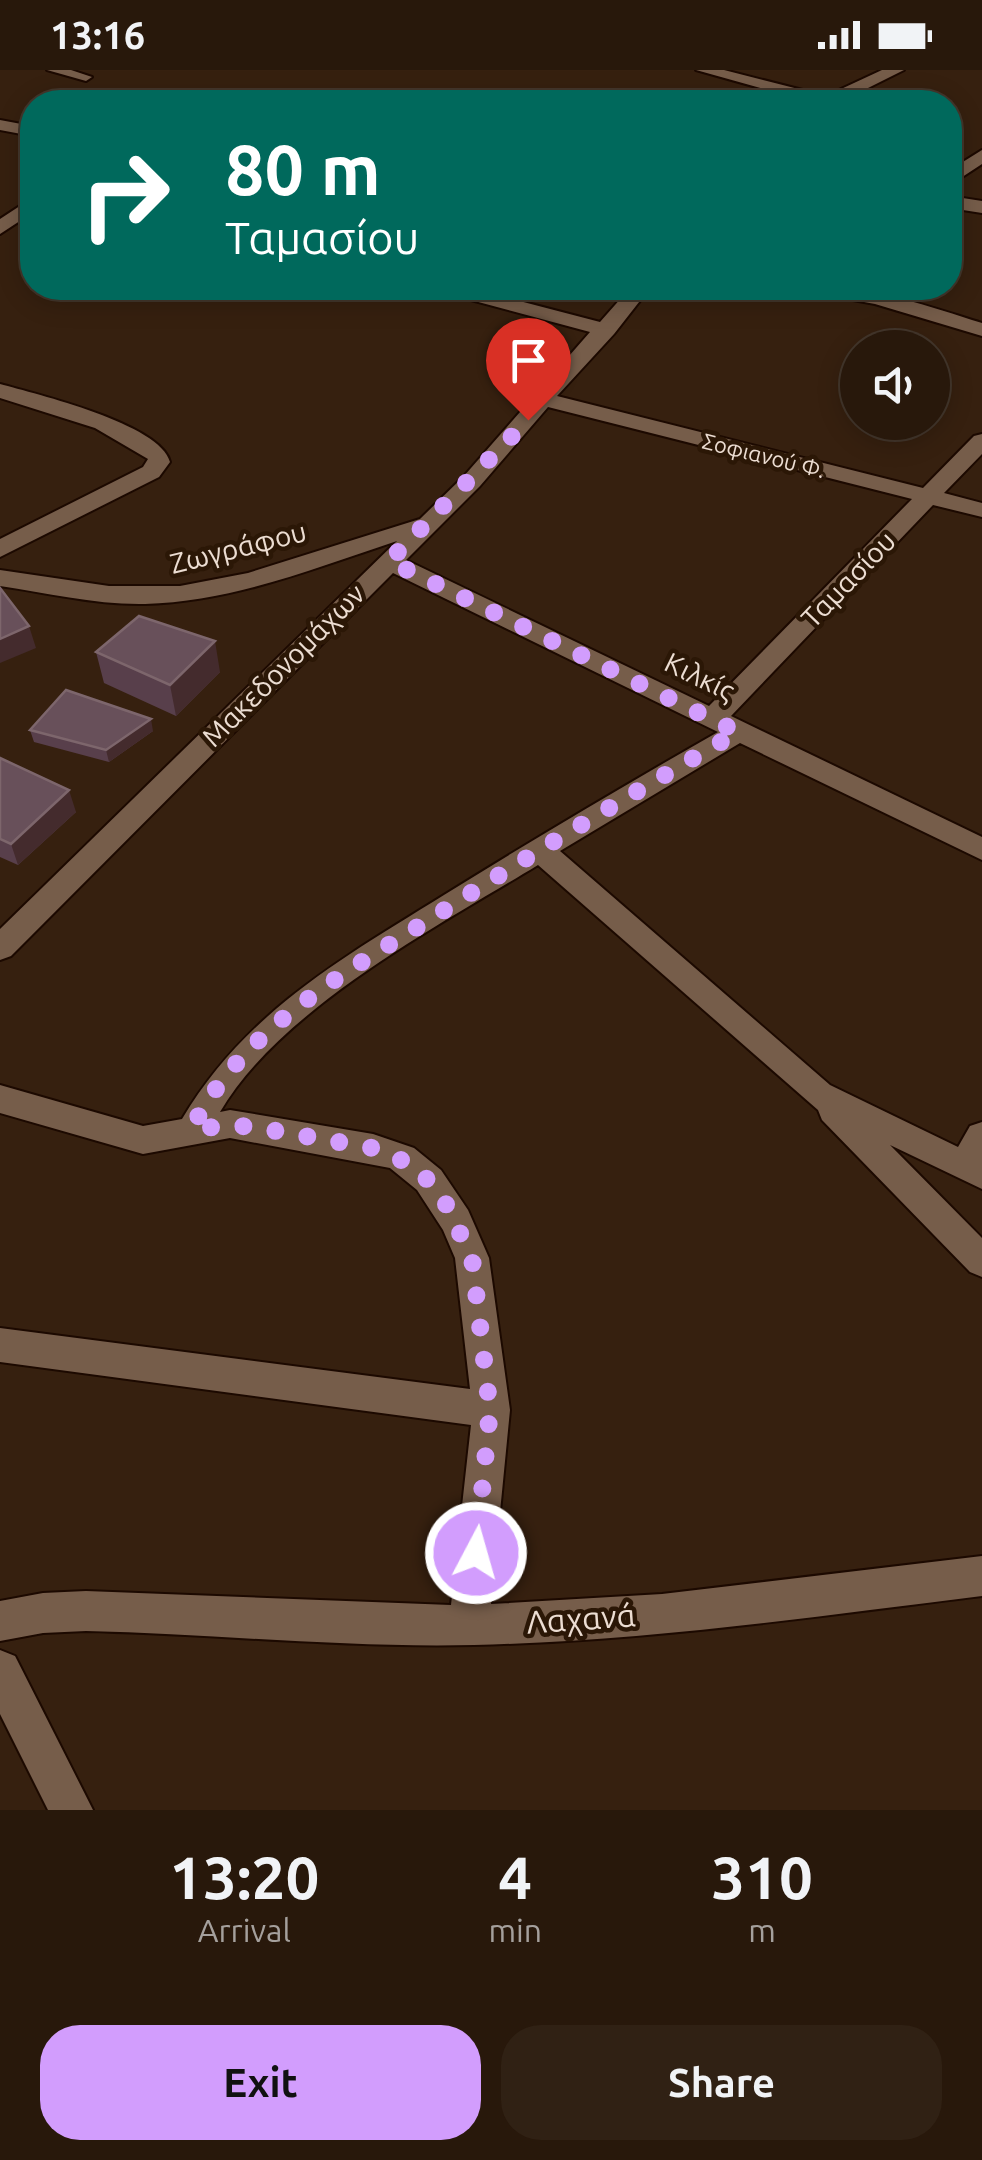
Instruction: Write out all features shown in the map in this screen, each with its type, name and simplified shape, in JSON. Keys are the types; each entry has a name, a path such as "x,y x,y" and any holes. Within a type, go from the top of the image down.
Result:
{"street":[{"path":"704,70 782,90"},
{"path":"854,90 896,70"},
{"path":"493,300 607,330"},
{"name":"Μακεδονομάχων","path":"0,948 490,462 631,300"},
{"path":"884,300 982,330"},
{"path":"0,549 152,472 159,462 159,457 136,436 108,423 7,394"},
{"name":"Σοφιανού Φ.","path":"545,400 982,510"},
{"name":"Ταμασίου","path":"192,1128 212,1091 294,1008 726,725 982,440"},
{"name":"Ζωγράφου","path":"0,578 117,595 172,595 266,574 426,524"},
{"name":"Κιλκίς","path":"389,561 982,849"},
{"path":"538,849 819,1095 982,1261"},
{"path":"819,1095 974,1170 982,1136"},
{"path":"0,1099 143,1140 161,1139 192,1128 248,1126 363,1146 402,1158 422,1173 456,1221 472,1258 490,1410 469,1625"},
{"path":"0,1345 490,1410"},
{"name":"Λαχανά","path":"0,1621 25,1614 93,1610 469,1625 632,1615 982,1576"},
{"path":"0,1672 70,1810"}],"lane":[{"path":"53,70 86,78"}],"building":[{"path":"0,588 29,626 0,639"},
{"path":"139,616 215,641 170,685 96,652"},
{"path":"66,690 151,719 106,750 30,730"},
{"path":"0,758 69,790 11,844 0,839"}],"route":[{"path":"476,1553 490,1410 472,1258 442,1196 415,1166 388,1152 273,1129 230,1124 192,1128 212,1091 294,1008 538,849 738,732 389,561 528,420"}]}
